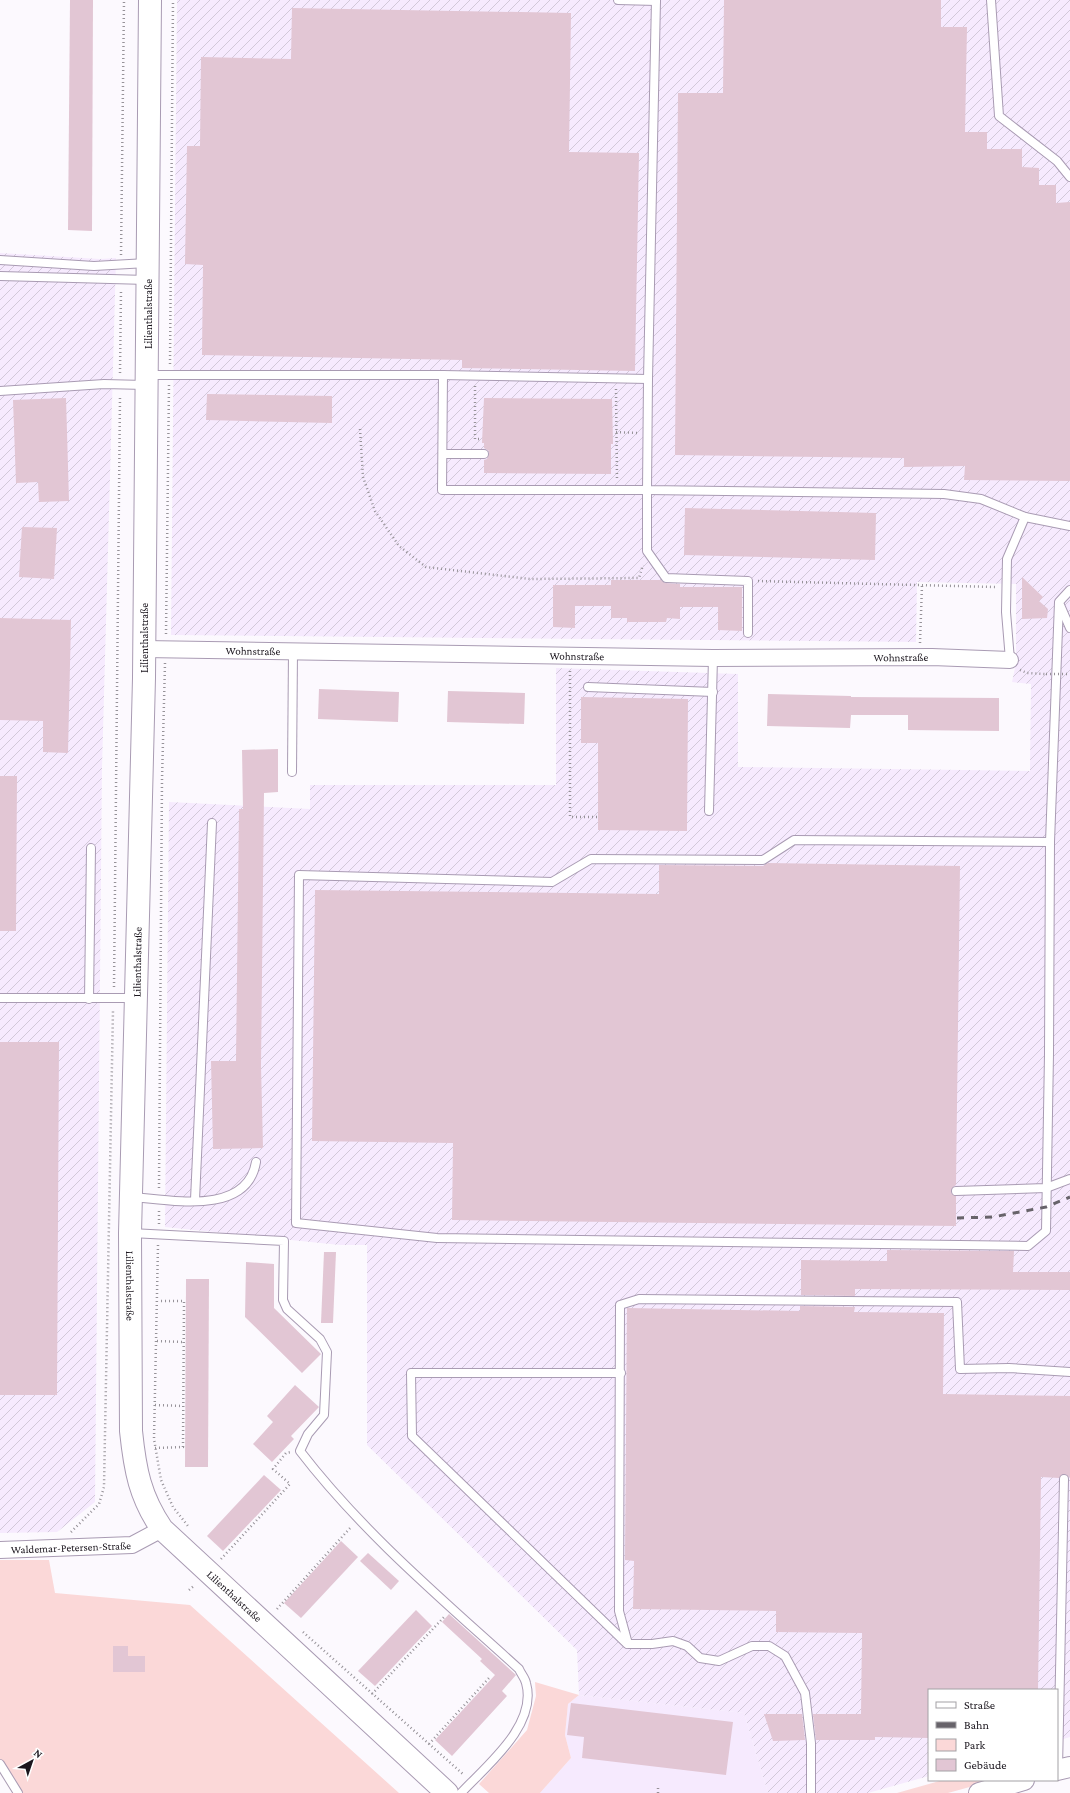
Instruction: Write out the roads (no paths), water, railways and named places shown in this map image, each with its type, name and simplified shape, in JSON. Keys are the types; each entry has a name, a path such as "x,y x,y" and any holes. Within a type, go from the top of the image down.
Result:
{"main road":[{"name":"Lilienthalstraße","path":"150,0 144,649 130,1233 131,1431 133,1454 138,1482 145,1501 162,1529 447,1793"}],"street":[{"name":"Wohnstraße","path":"144,649 713,658 932,657 1010,660"},
{"name":"Waldemar-Petersen-Straße","path":"0,1550 132,1545 149,1538 162,1529"},
{"path":"979,1793 1021,1781"}],"lane":[{"path":"618,0 656,1 646,552 666,578 748,581 748,633"},
{"path":"991,0 999,116 1057,161 1070,177"},
{"path":"0,260 121,266 148,272"},
{"path":"0,276 121,280 148,272"},
{"path":"0,391 97,384 120,384 147,380 443,375 648,379"},
{"path":"443,375 442,490 647,490 944,494 981,499 1025,516 1070,526"},
{"path":"443,454 484,454"},
{"path":"1010,660 1006,588 1007,559 1025,516"},
{"path":"1050,842 794,840 763,860 590,859 552,882 299,874 296,1222 437,1238 1028,1246 1046,1231 1050,842 1059,602 1070,590"},
{"path":"1059,602 1070,628"},
{"path":"292,772 293,651"},
{"path":"709,811 713,658"},
{"path":"588,687 713,692"},
{"path":"196,1200 212,823"},
{"path":"89,999 91,848"},
{"path":"0,998 136,998"},
{"path":"131,1197 215,1200 237,1193 251,1180 256,1162"},
{"path":"956,1191 1046,1188 1070,1179"},
{"path":"130,1233 284,1241 282,1300 287,1309 320,1339 327,1352 324,1415 308,1434 300,1451 326,1484 358,1520 519,1669 526,1684 527,1705 521,1724 512,1738 461,1793"},
{"path":"628,1644 619,1611 621,1372 620,1305 639,1299 957,1302 960,1369 1009,1368 1070,1372"},
{"path":"621,1372 411,1372 412,1436 628,1644 652,1644 673,1641 687,1646 700,1658 719,1661 752,1646 769,1646 784,1656 805,1693 811,1743 811,1793"},
{"path":"1062,1769 1064,1479"},
{"path":"0,1764 18,1793"}],"railway":[{"path":"957,1218 993,1217 1046,1207 1070,1197"}]}
